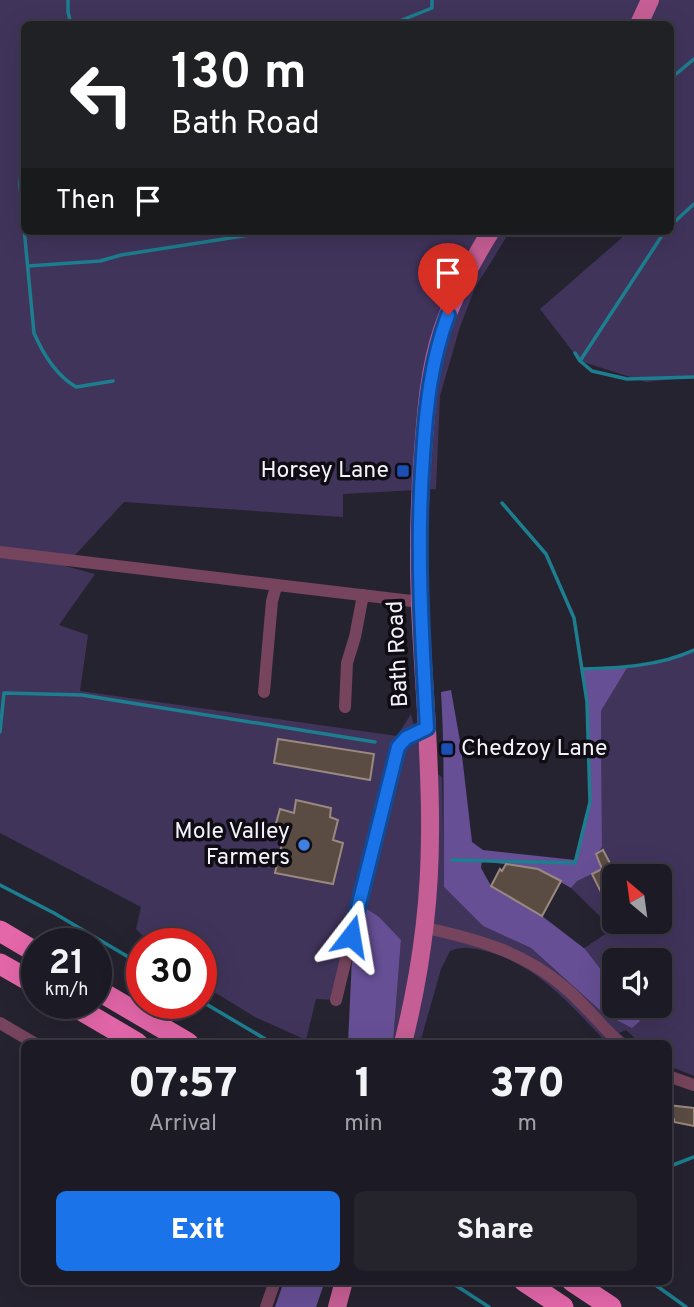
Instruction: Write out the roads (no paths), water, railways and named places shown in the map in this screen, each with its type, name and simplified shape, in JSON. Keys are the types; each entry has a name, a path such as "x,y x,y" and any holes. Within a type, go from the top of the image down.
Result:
{"highway":[{"path":"0,930 21,943"},
{"path":"0,964 21,976"},
{"path":"112,998 183,1040"},
{"path":"96,1019 132,1040"},
{"path":"530,1285 563,1307"},
{"path":"578,1285 611,1307"}],"main road":[{"path":"640,21 650,0"},
{"name":"Bath Road","path":"405,1040 421,968 426,928 430,833 420,602 421,483 426,406 431,370 454,297 489,235"},
{"path":"337,1307 343,1285"}],"street":[{"path":"0,552 276,587 420,602"},
{"path":"264,692 272,601 276,587"},
{"path":"345,708 347,663 360,638 363,595"},
{"path":"336,1000 398,747 406,738 427,728"},
{"path":"426,928 491,944 537,966 564,986 617,1040"},
{"path":"0,1023 29,1040"},
{"path":"672,1077 694,1085"},
{"path":"266,1307 274,1285"}],"waterway":[{"path":"68,0 70,21"},
{"path":"400,21 432,8 432,0"},
{"path":"674,76 694,59"},
{"path":"21,169 21,196"},
{"path":"674,222 694,204"},
{"path":"25,235 34,333 42,349 62,376 76,387 113,381"},
{"path":"28,266 100,261 121,255 249,235"},
{"path":"575,353 580,361 662,235"},
{"path":"580,361 592,371 627,379 694,377"},
{"path":"452,860 575,863 590,802 587,702 574,618 546,554 502,503"},
{"path":"582,669 653,663 694,650"},
{"path":"0,732 4,693 82,695 375,742"},
{"path":"0,885 126,956"},
{"path":"217,1010 267,1040"},
{"path":"672,1165 694,1157"},
{"path":"455,1285 489,1307"},
{"path":"656,1285 686,1307"}],"place":[{"name":"Horsey Lane","path":"403,471"},
{"name":"Chedzoy Lane","path":"447,749"},
{"name":"Mole Valley Farmers","path":"304,845"}]}
